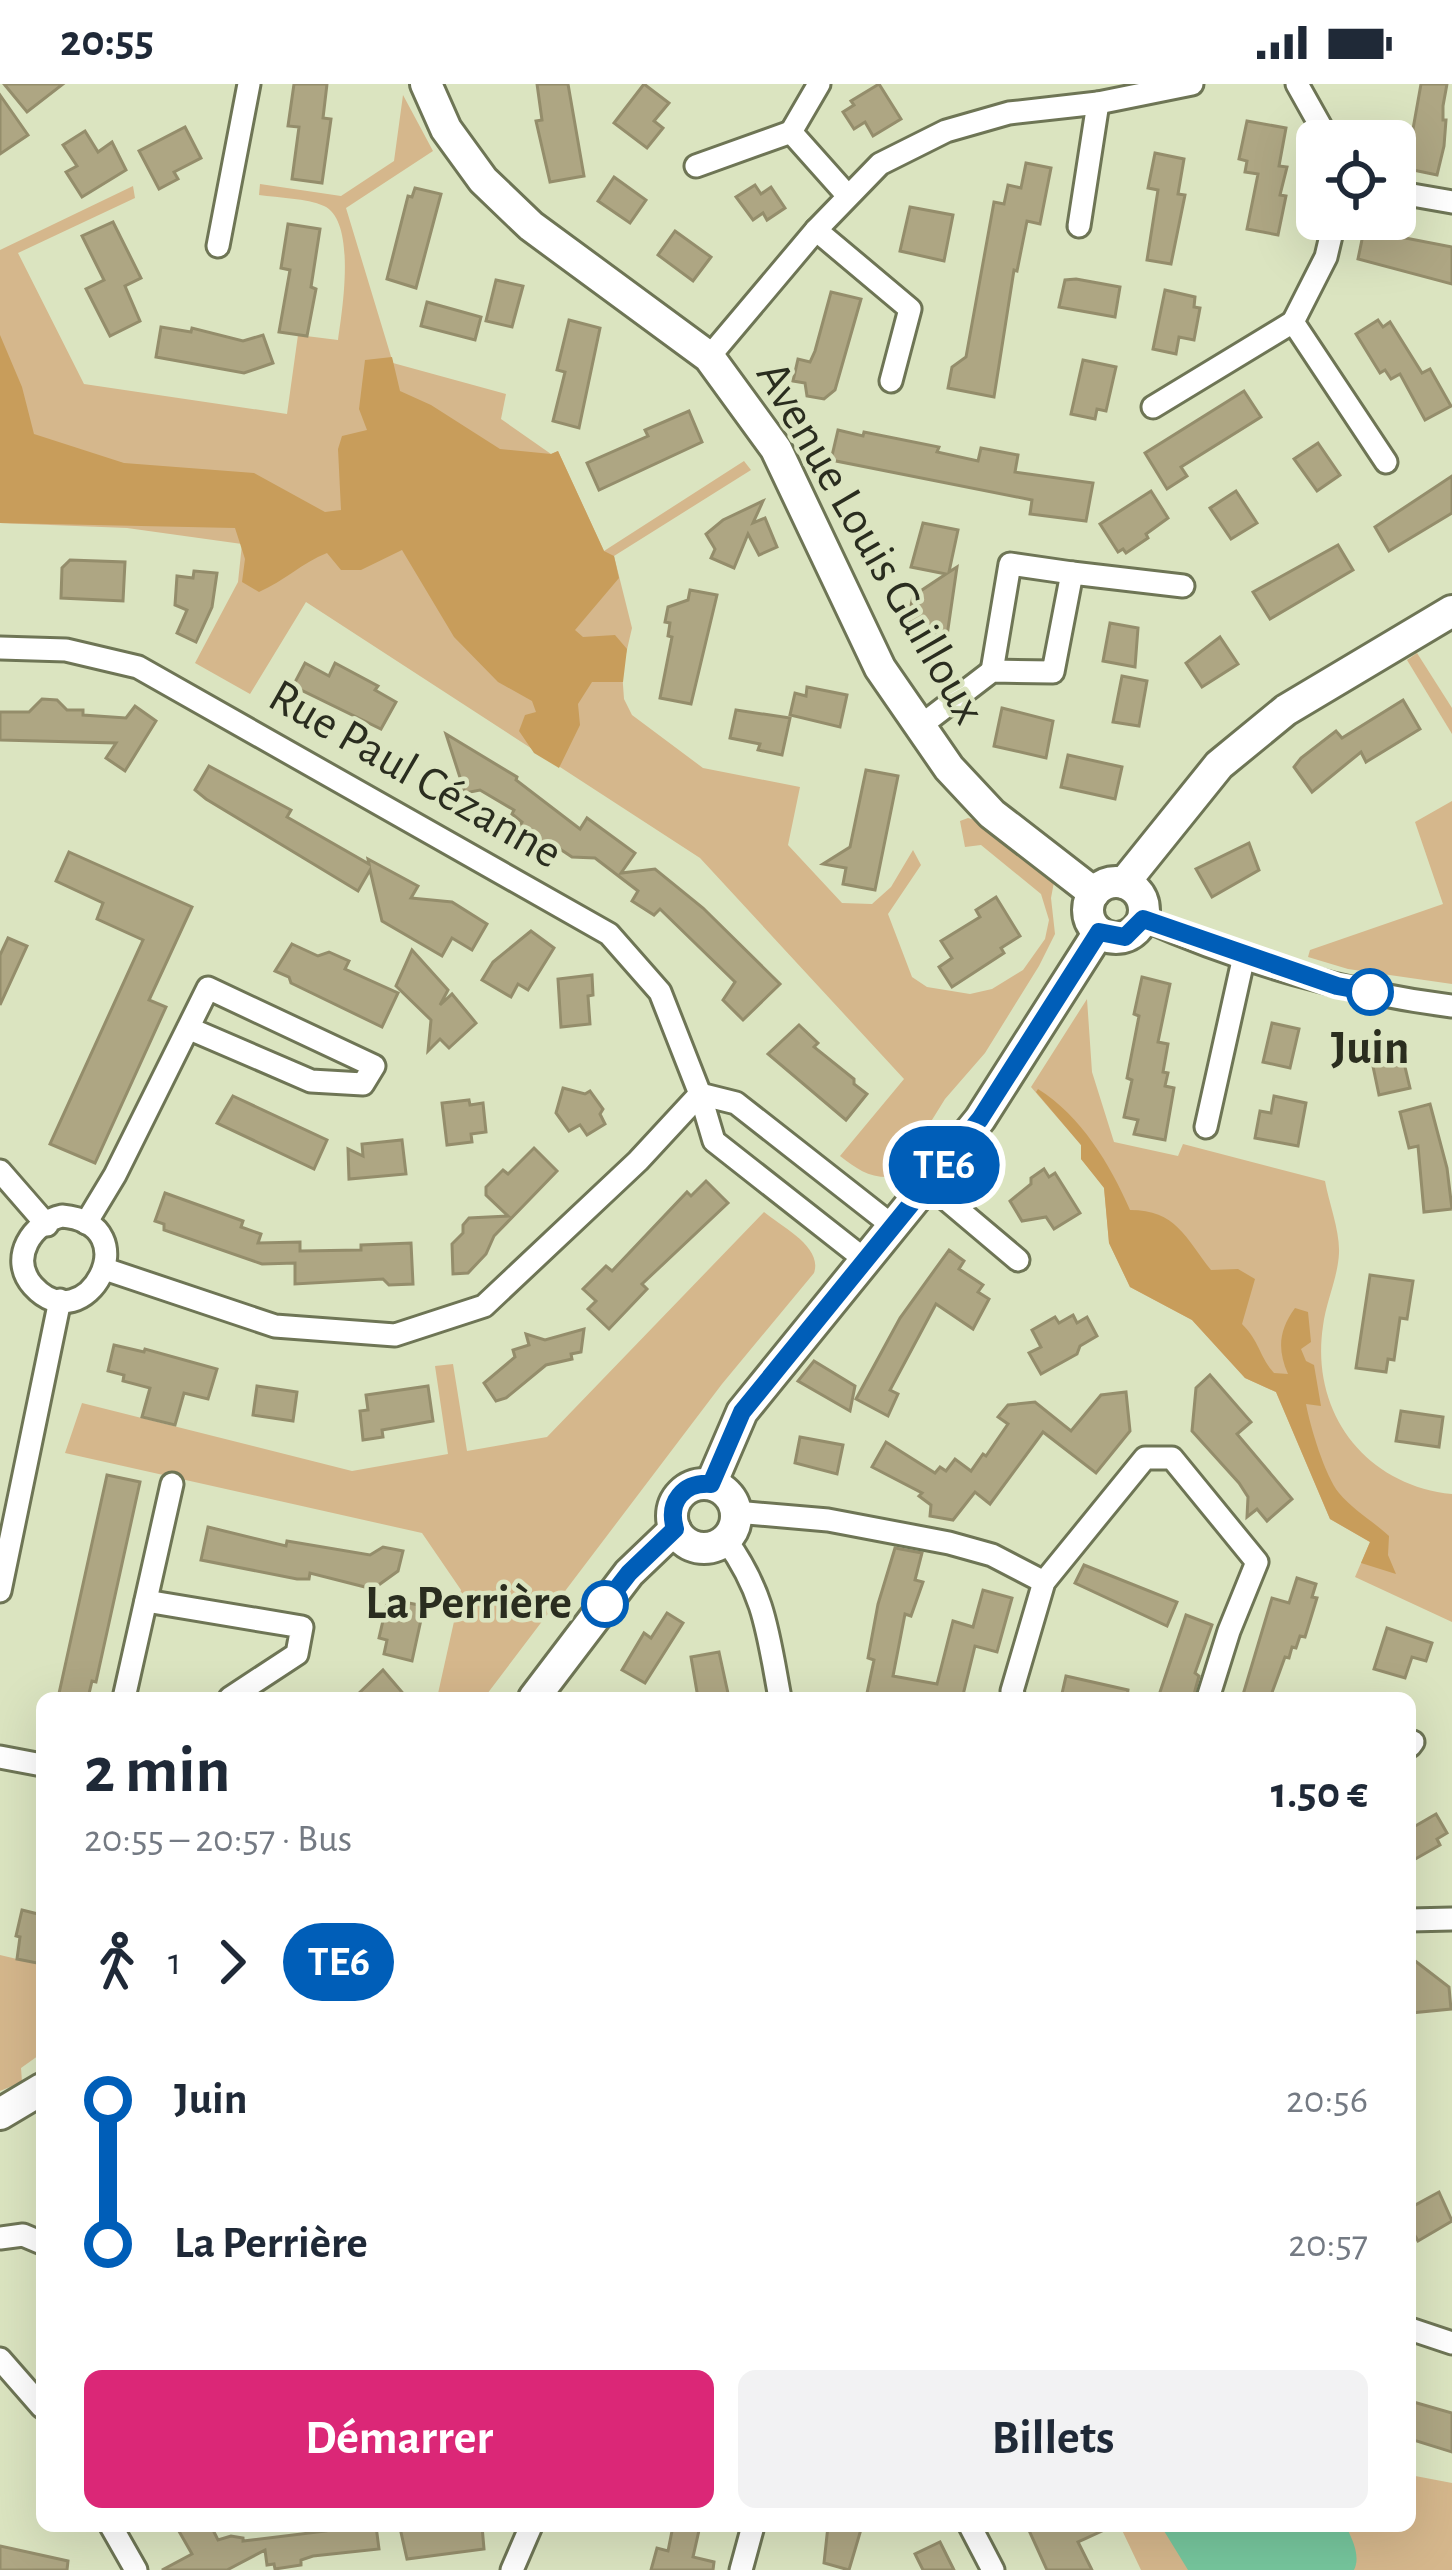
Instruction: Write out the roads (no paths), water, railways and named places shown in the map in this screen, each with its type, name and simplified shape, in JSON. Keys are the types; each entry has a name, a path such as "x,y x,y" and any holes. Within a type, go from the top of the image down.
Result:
{"street":[{"path":"218,246 249,84"},
{"name":"Avenue Louis Guilloux","path":"426,84 446,129 483,180 531,226 710,357 776,448 880,668 949,768 992,814 1109,888"},
{"path":"696,166 791,132 819,84"},
{"path":"710,357 816,230 880,164 946,130 1009,112 1099,104 1192,84"},
{"path":"1297,84 1317,120"},
{"path":"1078,226 1099,104"},
{"path":"791,132 848,196"},
{"path":"1416,196 1452,202"},
{"path":"816,230 910,309 891,381"},
{"path":"1154,407 1293,322 1330,240"},
{"path":"1293,322 1386,462"},
{"path":"992,670 1010,564 1184,586"},
{"path":"920,727 992,670 1053,672 1072,574"},
{"path":"1109,888 1143,901 1143,919 1125,937 1099,932 1090,917 1109,888 1219,766 1286,710 1452,611"},
{"name":"Rue Paul Cézanne","path":"0,648 66,650 138,667 609,934 660,992 714,1141 864,1259"},
{"path":"1143,919 1337,986 1452,1006"},
{"path":"711,1484 742,1412 894,1227 1016,1067 1099,932"},
{"path":"1206,1127 1244,956"},
{"path":"86,1222 115,1175 188,1028 208,988 374,1066 363,1084 311,1081 188,1028"},
{"path":"105,1269 275,1325 395,1335 484,1306 638,1161 700,1094 736,1103 894,1227"},
{"path":"0,1171 47,1225"},
{"path":"928,1184 1018,1260"},
{"path":"62,1216 86,1222 104,1243 105,1269 93,1289 60,1300 34,1288 23,1263 29,1235 62,1216"},
{"path":"0,1592 60,1300"},
{"path":"1012,1692 1044,1582 1145,1458 1172,1458 1257,1562 1228,1631 1210,1692"},
{"path":"125,1692 172,1484"},
{"path":"779,1692 766,1618 731,1526 728,1494 711,1484 692,1486 672,1509 680,1538 697,1547 707,1548 731,1526 828,1520 992,1555 1044,1582"},
{"path":"539,1692 629,1573 675,1529"},
{"path":"146,1600 302,1627 297,1654 239,1692"},
{"path":"0,1757 36,1765"},
{"path":"1416,1920 1452,1919"},
{"path":"0,2114 36,2093"},
{"path":"0,2238 23,2235 36,2240"},
{"path":"1416,2331 1451,2340"},
{"path":"0,2359 36,2400"},
{"path":"114,2532 136,2570"},
{"path":"512,2570 528,2532"},
{"path":"741,2570 751,2532"},
{"path":"973,2532 993,2570"}],"place":[{"name":"Juin","path":"1370,992"},
{"name":"La Perrière","path":"605,1604"}]}
